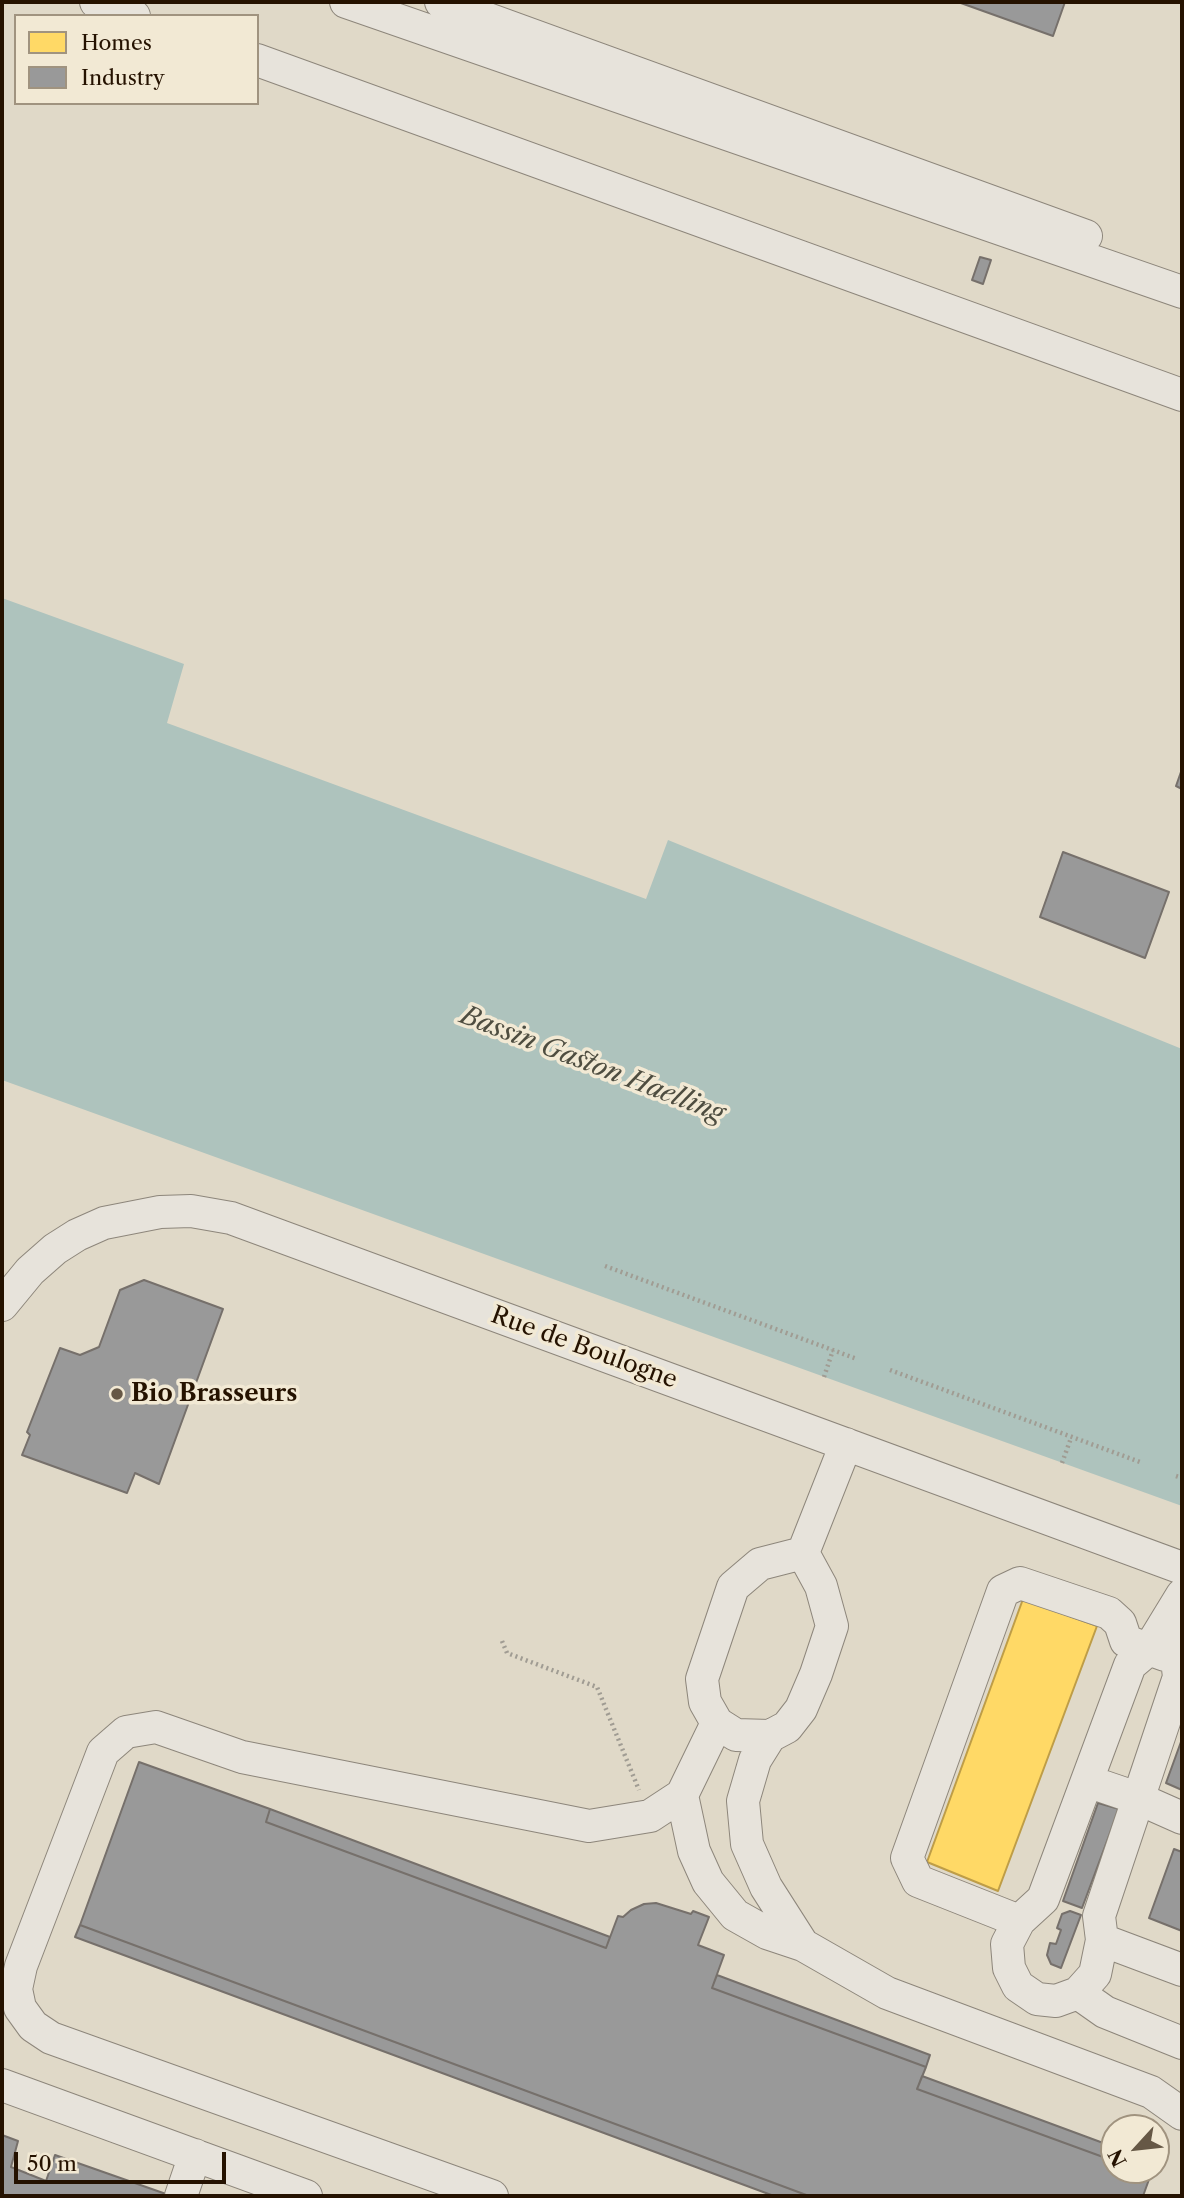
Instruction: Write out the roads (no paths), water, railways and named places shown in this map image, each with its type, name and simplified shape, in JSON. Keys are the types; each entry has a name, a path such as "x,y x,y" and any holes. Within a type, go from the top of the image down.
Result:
{"street":[{"path":"96,2 129,14"},
{"path":"346,2 1182,292"},
{"path":"441,2 1182,271"},
{"path":"259,61 1182,395"},
{"path":"886,189 964,235 1182,313"},
{"name":"Rue de Boulogne","path":"2,1305 30,1272 55,1249 104,1223 160,1212 191,1212 231,1218 1182,1568"},
{"path":"803,1553 760,1564 733,1587 702,1679 705,1702 717,1723 736,1735 770,1736 787,1727 801,1709 832,1626 821,1586 803,1553 845,1444"},
{"path":"1019,1921 918,1881 907,1858 1003,1591 1020,1583 1109,1613 1120,1623 1126,1641 1169,1648"},
{"path":"1169,1648 1130,1665 1043,1899 1019,1921 1007,1944 1009,1968 1018,1986 1037,1999 1056,2001 1078,1993 1095,1975 1102,1940 1099,1916 1179,1677 1169,1648 1182,1595"},
{"path":"492,2196 51,2038 33,2026 20,2008 16,1989 21,1966 103,1752 126,1732 156,1727 242,1757 589,1826 650,1816 682,1795 717,1723"},
{"path":"770,1736 755,1760 743,1801 747,1844 766,1886 803,1945"},
{"path":"1087,1781 1137,1798 1182,1818"},
{"path":"682,1795 694,1851 708,1882 735,1914 767,1933 803,1945 887,1993 1151,2092 1182,2114"},
{"path":"1102,1940 1182,1970"},
{"path":"1078,1993 1105,2012 1182,2043"},
{"path":"2,2085 306,2196"},
{"path":"181,2196 195,2155"}],"water":[{"name":"Bassin Gaston Haelling","path":"2,598 184,664 167,723 646,899 668,840 1182,1049 1182,1506 2,1080"}],"place":[{"name":"Bio Brasseurs","path":"117,1394"}]}
